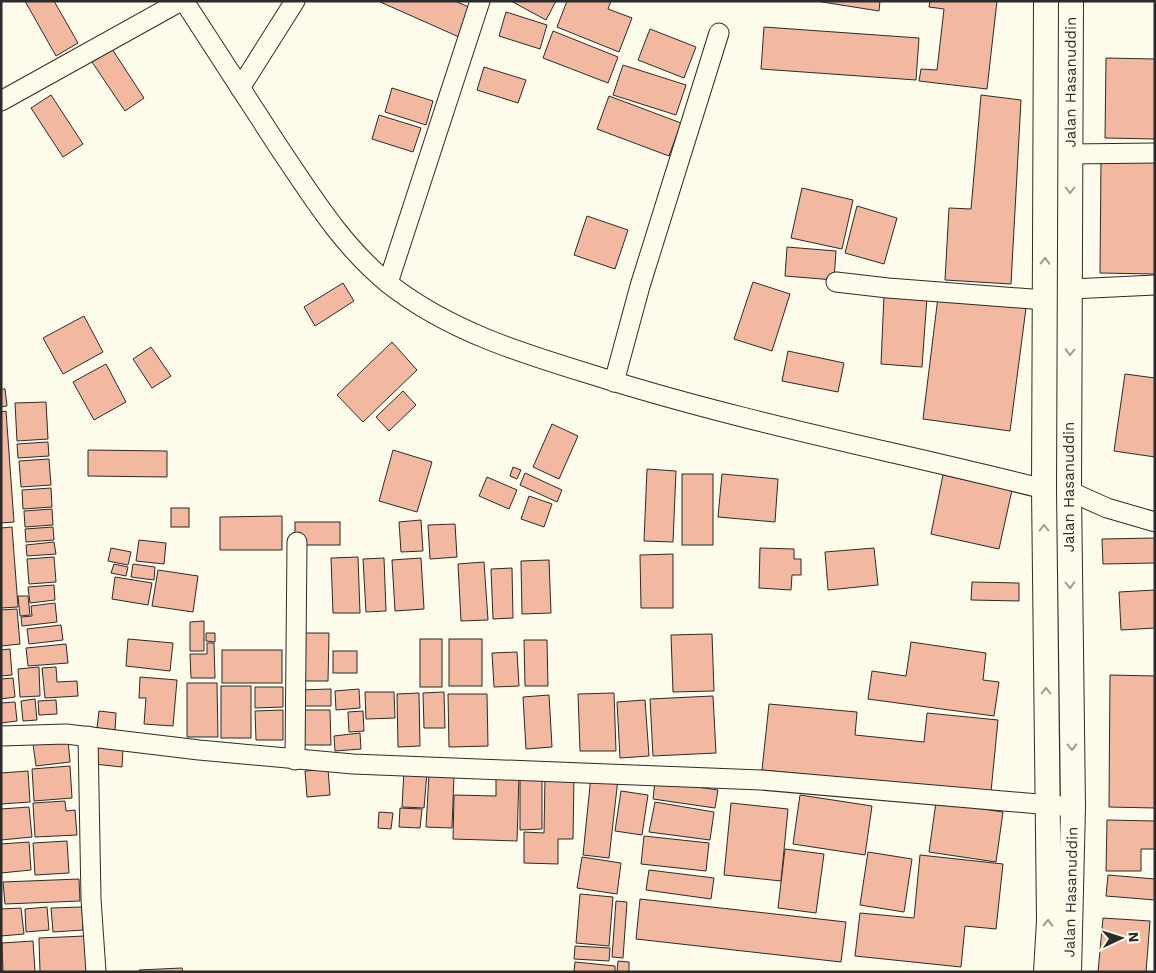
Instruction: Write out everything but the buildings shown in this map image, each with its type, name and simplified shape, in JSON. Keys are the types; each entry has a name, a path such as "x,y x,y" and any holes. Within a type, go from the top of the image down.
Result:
{"street":[{"path":"1,101 183,1 314,201 346,243 388,283 421,306 466,331 532,356 717,413 1044,489"},
{"path":"240,88 294,1"},
{"path":"388,283 480,1"},
{"name":"Jalan Hasanuddin","path":"1046,1 1044,489 1046,804 1049,922 1046,972"},
{"name":"Jalan Hasanuddin","path":"1069,972 1072,807 1069,491 1072,1"},
{"path":"614,382 643,277 719,33"},
{"path":"1070,154 1155,153"},
{"path":"836,282 888,288 1045,300"},
{"path":"1071,289 1155,285"},
{"path":"1069,491 1108,508 1155,522"},
{"path":"295,760 297,542"},
{"path":"1,736 66,734 295,760 354,764 760,780 1072,807"},
{"path":"88,736 91,890 96,972"}]}
